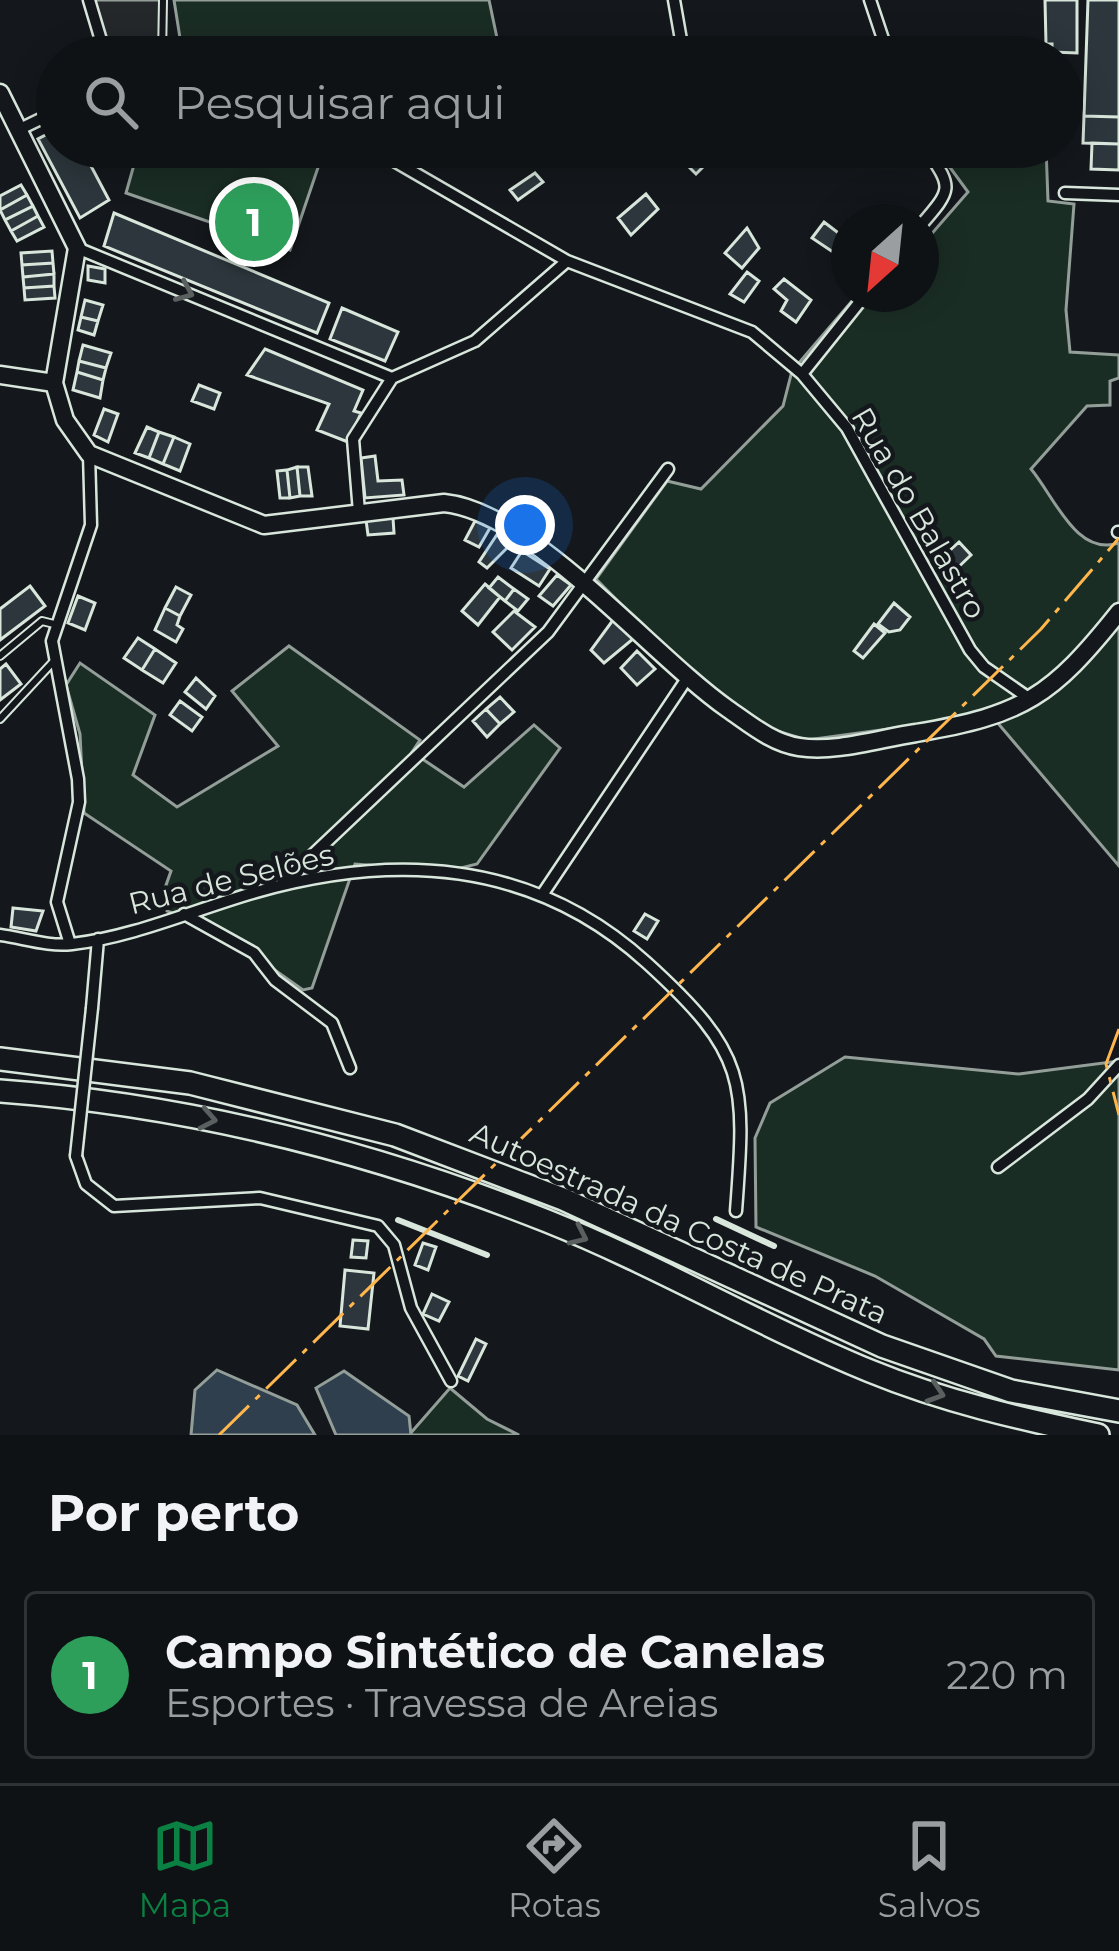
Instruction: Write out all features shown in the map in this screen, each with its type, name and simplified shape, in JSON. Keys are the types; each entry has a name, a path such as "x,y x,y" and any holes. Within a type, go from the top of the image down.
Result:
{"highway":[{"name":"Autoestrada da Costa de Prata","path":"0,1059 190,1083 394,1135 563,1199 883,1346 1011,1391 1119,1412"},
{"name":"Autoestrada da Costa de Prata","path":"0,1091 148,1106 290,1135 385,1162 550,1222 872,1372 1006,1416 1098,1435"}],"street":[{"path":"89,0 100,36"},
{"path":"674,0 680,36"},
{"path":"870,0 882,36"},
{"path":"0,93 36,166"},
{"path":"18,130 36,121"},
{"path":"37,168 77,248 54,383 65,420 89,454 264,525 359,512 469,506 523,536 686,680 766,736 800,748 958,724 1033,700 1070,673 1119,612"},
{"name":"Rua do Balastro","path":"406,168 567,261 684,301 752,332 802,374 847,428 970,650 984,668 1033,700"},
{"path":"939,168 948,182 947,196 939,205"},
{"path":"1065,193 1119,195"},
{"path":"77,248 392,378"},
{"path":"359,512 353,440 392,378 475,341 567,261"},
{"path":"802,374 852,312"},
{"path":"0,375 54,383"},
{"path":"70,944 58,902 79,802 78,778 53,662 54,624 92,525 89,454"},
{"path":"281,886 480,701 583,587 668,469"},
{"path":"542,896 686,680"},
{"name":"Rua de Selões","path":"0,935 70,944 281,886 392,869 469,871 542,896 624,942 711,1029 732,1062 742,1097 736,1211"},
{"path":"184,914 254,953 275,980 332,1023 350,1068"},
{"path":"98,939 76,1156 86,1184 114,1206 260,1198 378,1226 394,1246 411,1308 451,1381"},
{"path":"998,1167 1088,1100 1119,1065"}],"lane":[{"path":"162,36 163,0"},
{"path":"0,656 42,621 54,624"},
{"path":"0,719 53,662"}],"green space":[{"path":"174,0 489,0 497,36 180,36"},
{"path":"133,168 318,168 290,250 126,193"},
{"path":"950,168 1047,168 1048,201 1074,204 1066,310 1070,352 1119,355 1119,378 1110,381 1110,405 1087,406 1031,469 1078,533 1104,545 1119,543 1119,866 991,715 807,740 767,728 710,694 596,579 667,481 701,489 783,406 792,371 843,312 939,312 939,225 968,192"},
{"path":"289,646 420,740 412,752 464,787 534,725 560,748 477,864 449,871 355,864 312,988 303,990 224,934 167,911 165,888 171,871 84,813 80,734 66,685 80,663 155,715 133,775 177,807 278,746 232,691"},
{"path":"845,1057 1019,1074 1119,1061 1119,1370 996,1356 984,1339 875,1276 756,1227 755,1138 770,1103"},
{"path":"450,1388 487,1419 519,1435 409,1435"}],"shaded area":[{"path":"89,0 163,0 162,36 100,36"}],"water":[{"path":"217,1370 297,1405 315,1435 191,1435 195,1390"},
{"path":"344,1371 409,1416 411,1435 336,1435 316,1388"}],"building":[{"path":"1045,0 1077,0 1077,36 1046,36"},
{"path":"1088,0 1119,0 1119,117 1084,116"},
{"path":"1084,116 1119,117 1119,144 1083,143"},
{"path":"1092,143 1119,144 1119,170 1091,169"},
{"path":"53,168 92,168 109,200 80,218"},
{"path":"535,173 543,182 518,200 510,190"},
{"path":"21,185 27,195 0,210 0,196"},
{"path":"646,194 658,209 631,235 618,218"},
{"path":"27,195 33,206 5,220 0,210"},
{"path":"33,206 38,216 11,231 5,220"},
{"path":"114,213 329,303 317,333 104,246"},
{"path":"38,216 44,227 17,241 11,231"},
{"path":"824,222 831,227 831,251 812,238"},
{"path":"747,228 759,248 742,268 725,253"},
{"path":"52,251 53,263 22,265 21,253"},
{"path":"53,263 54,274 23,277 22,265"},
{"path":"88,266 105,269 105,283 88,280"},
{"path":"747,272 759,281 744,302 730,294"},
{"path":"54,274 54,286 24,288 23,277"},
{"path":"784,279 811,300 796,322 781,311 787,300 774,289"},
{"path":"54,286 55,298 25,300 24,288"},
{"path":"85,300 103,305 98,321 81,317"},
{"path":"342,308 398,332 385,361 330,339"},
{"path":"81,317 98,321 94,335 78,330"},
{"path":"83,345 111,353 106,368 79,361"},
{"path":"265,349 363,390 354,411 361,413 348,442 317,430 329,404 247,375"},
{"path":"79,361 106,368 103,380 77,372"},
{"path":"77,372 103,380 100,398 73,390"},
{"path":"199,385 220,393 214,409 192,401"},
{"path":"104,409 118,414 108,442 94,435"},
{"path":"147,427 159,432 149,458 135,453"},
{"path":"159,432 174,437 163,464 149,458"},
{"path":"174,437 190,444 180,471 163,464"},
{"path":"375,456 378,481 402,480 404,495 365,498 361,458"},
{"path":"297,467 300,496 290,498 287,470"},
{"path":"297,467 308,467 312,496 300,496"},
{"path":"287,470 290,498 280,498 277,471"},
{"path":"393,518 394,533 368,535 366,520"},
{"path":"475,521 490,528 479,547 465,540"},
{"path":"498,533 513,542 487,568 479,562"},
{"path":"959,542 971,555 948,577 935,564"},
{"path":"522,551 550,569 539,586 511,568"},
{"path":"557,575 571,585 553,606 539,596"},
{"path":"498,577 514,589 505,601 489,588"},
{"path":"485,584 500,597 478,625 462,611"},
{"path":"30,586 45,606 0,640 0,609"},
{"path":"176,587 191,595 180,616 165,608"},
{"path":"514,589 528,599 518,611 505,601"},
{"path":"78,596 95,603 85,630 68,623"},
{"path":"894,603 910,617 900,630 889,632 878,624"},
{"path":"165,608 180,616 177,625 183,629 176,642 155,630"},
{"path":"514,611 535,627 512,650 493,632"},
{"path":"613,620 633,639 604,663 591,650"},
{"path":"874,624 885,633 863,658 854,651"},
{"path":"138,638 155,649 142,670 124,658"},
{"path":"155,649 176,663 163,683 142,670"},
{"path":"637,651 655,669 637,685 621,668"},
{"path":"6,664 21,684 0,700 0,669"},
{"path":"196,678 215,696 206,709 185,692"},
{"path":"500,697 514,712 500,724 486,709"},
{"path":"180,701 202,717 192,731 170,715"},
{"path":"486,709 500,724 487,737 473,721"},
{"path":"13,908 43,911 36,931 11,927"},
{"path":"645,914 658,921 647,939 634,931"},
{"path":"353,1240 368,1241 366,1258 351,1257"},
{"path":"423,1243 436,1247 428,1270 415,1265"},
{"path":"345,1270 374,1273 368,1329 340,1326"},
{"path":"432,1294 449,1302 439,1321 423,1314"},
{"path":"476,1339 486,1344 468,1381 458,1376"}],"wall":[{"path":"716,1219 774,1246"},
{"path":"398,1220 487,1255"}],"power":[{"path":"219,1435 1041,629 1119,538"},
{"path":"1119,1029 1106,1064 1119,1115"}],"place":[{"name":"Campo Sintético de Canelas","path":"254,222"}]}
